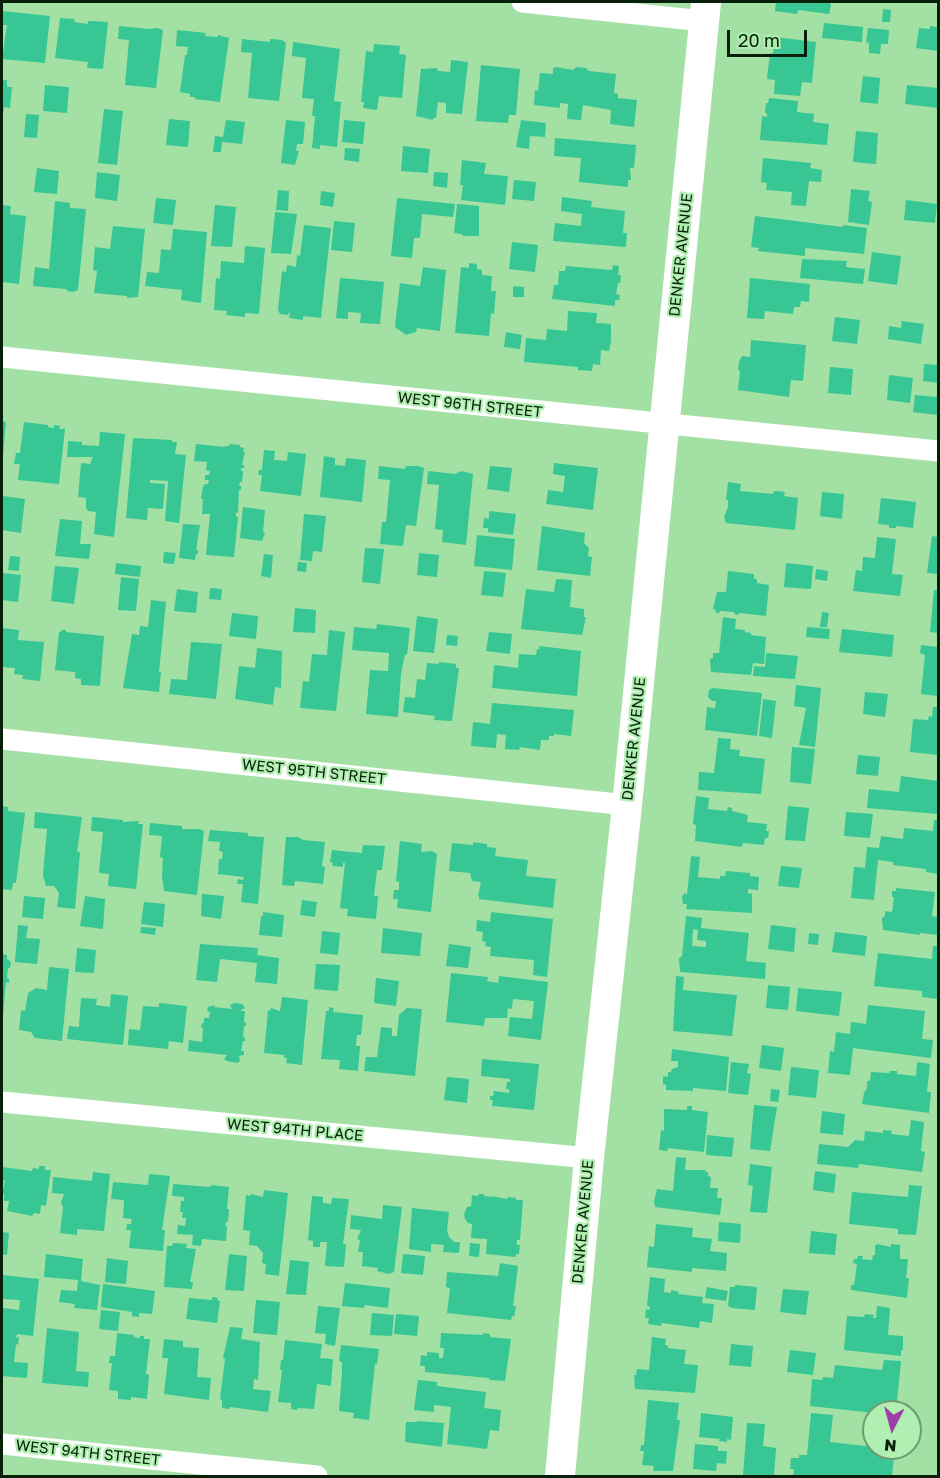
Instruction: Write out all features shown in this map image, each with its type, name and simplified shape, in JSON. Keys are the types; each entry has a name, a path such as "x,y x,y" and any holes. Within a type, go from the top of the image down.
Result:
{"street":[{"path":"522,2 705,11"},
{"name":"DENKER AVENUE","path":"560,1476 589,1158 627,805 705,11"},
{"name":"WEST 96TH STREET","path":"2,357 939,451"},
{"name":"WEST 95TH STREET","path":"2,739 627,805"},
{"name":"WEST 94TH PLACE","path":"2,1102 589,1158"},
{"name":"WEST 94TH STREET","path":"2,1444 317,1476"}],"building":[{"path":"776,2 830,2 831,5 829,14 798,10 797,14 775,11"},
{"path":"883,9 891,10 890,22 882,22"},
{"path":"2,11 50,16 45,63 2,59 7,25 2,25"},
{"path":"60,18 75,19 74,22 88,24 88,21 108,22 103,69 87,68 88,62 55,58"},
{"path":"824,23 863,27 862,42 822,38"},
{"path":"119,26 163,30 156,88 125,85 129,40 118,39"},
{"path":"930,26 938,27 938,51 916,48 919,28 930,29"},
{"path":"868,28 889,30 888,44 881,44 880,54 869,53 869,43 866,42"},
{"path":"177,30 229,38 220,102 195,99 195,97 190,97 190,94 180,92 188,47 176,46"},
{"path":"775,37 816,42 812,83 802,82 800,96 774,94 775,80 767,79 770,53 773,54"},
{"path":"242,39 270,42 270,39 273,39 286,43 279,101 248,98 252,53 241,52"},
{"path":"293,42 340,49 334,101 341,102 337,147 320,145 320,149 312,148 314,99 302,98 306,58 292,56"},
{"path":"374,44 400,46 399,54 406,55 402,98 379,96 377,110 363,108 364,102 361,102 366,51 373,52"},
{"path":"451,60 468,62 462,114 446,113 446,103 438,102 436,118 433,120 416,116 421,69 437,68 438,71 450,72"},
{"path":"481,65 520,69 516,115 509,115 508,123 476,121"},
{"path":"576,67 586,68 589,71 616,74 614,93 618,94 618,98 637,100 634,127 610,124 611,110 583,105 581,120 567,119 568,104 560,103 560,108 534,105 540,73 553,74 553,68 573,70"},
{"path":"863,76 880,78 878,104 860,102"},
{"path":"2,80 7,80 7,87 12,87 10,108 4,107 3,113 2,113"},
{"path":"45,85 69,87 67,113 43,111"},
{"path":"907,85 938,88 938,108 905,104"},
{"path":"769,98 798,101 797,112 814,114 813,122 829,124 827,145 760,140 762,116 767,117 766,103"},
{"path":"104,109 123,111 117,165 98,163"},
{"path":"26,114 39,115 37,138 24,137"},
{"path":"169,119 190,121 188,147 166,145"},
{"path":"226,120 245,122 242,144 222,142 221,152 213,152 215,136 223,137"},
{"path":"286,120 305,122 303,144 297,144 296,151 299,151 295,165 281,163"},
{"path":"344,120 365,122 363,144 342,142"},
{"path":"521,120 546,123 545,137 530,136 529,149 516,147"},
{"path":"856,131 878,133 876,164 853,162"},
{"path":"555,138 636,145 634,168 630,168 631,180 628,180 628,187 579,182 581,158 554,156"},
{"path":"403,146 430,149 428,173 401,171"},
{"path":"345,148 360,149 359,162 344,160"},
{"path":"763,158 811,163 810,168 822,170 821,182 809,181 806,206 791,205 792,192 766,190 767,183 761,182"},
{"path":"462,160 486,163 484,174 508,176 505,205 461,200"},
{"path":"37,168 59,171 57,194 34,192"},
{"path":"97,172 120,175 117,201 95,198"},
{"path":"434,172 448,173 447,188 433,186"},
{"path":"514,180 536,182 534,201 512,199"},
{"path":"851,189 870,191 868,201 872,202 869,225 848,222"},
{"path":"278,190 289,191 288,211 276,210"},
{"path":"321,191 335,193 333,207 320,205"},
{"path":"562,197 592,201 591,207 625,211 623,233 627,233 626,247 553,241 555,223 581,226 582,214 561,211"},
{"path":"156,198 176,200 173,225 153,223"},
{"path":"397,198 455,204 453,217 422,214 420,238 414,238 412,258 391,256"},
{"path":"906,200 937,204 935,223 904,220"},
{"path":"55,201 70,203 70,208 86,209 78,290 73,292 66,289 33,286 35,267 49,269"},
{"path":"457,204 479,206 479,236 463,236 454,233"},
{"path":"2,205 11,206 10,214 26,216 19,284 2,282"},
{"path":"215,205 236,207 232,247 211,246"},
{"path":"275,212 297,214 291,254 271,253"},
{"path":"755,216 867,228 864,254 805,248 805,256 758,251 759,248 751,247"},
{"path":"334,221 355,223 352,252 331,250"},
{"path":"304,225 331,228 321,318 303,316 303,320 289,318 290,312 287,315 280,314 278,310 282,271 286,272 287,265 296,267 297,255 300,256"},
{"path":"113,226 145,229 138,297 127,298 127,296 94,293 97,271 93,270 95,247 110,249"},
{"path":"173,229 207,232 201,303 181,300 182,290 145,286 147,272 159,273 161,249 171,250"},
{"path":"512,242 538,245 535,272 509,269"},
{"path":"245,246 265,248 259,314 245,313 245,317 226,315 227,311 214,310 216,278 220,279 221,261 244,263"},
{"path":"872,252 901,256 897,285 868,281"},
{"path":"802,259 847,261 846,267 865,269 863,284 800,278"},
{"path":"469,263 477,264 477,269 482,270 482,275 492,276 491,291 496,291 489,336 455,333 461,267 469,268"},
{"path":"613,265 619,266 618,275 621,275 616,294 620,295 619,300 615,300 615,306 552,299 554,285 558,285 559,271 565,271 566,266 612,270"},
{"path":"423,267 446,270 440,331 417,328 416,332 406,335 395,327 400,283 420,286"},
{"path":"340,278 384,282 380,324 360,323 361,313 348,312 348,319 336,318"},
{"path":"750,278 810,284 809,302 801,301 800,307 794,307 793,314 765,311 764,319 747,318"},
{"path":"513,286 524,287 524,297 513,297"},
{"path":"568,311 597,313 596,323 611,324 609,351 601,350 600,365 593,364 592,371 578,370 578,367 524,362 526,338 546,340 547,329 567,331"},
{"path":"835,317 860,320 857,344 832,341"},
{"path":"902,321 924,324 921,344 888,339 889,326 901,328"},
{"path":"506,332 522,335 520,349 504,347"},
{"path":"751,340 806,345 803,381 791,380 789,397 738,390 739,362 742,356 750,357"},
{"path":"924,364 938,365 938,383 923,381"},
{"path":"830,367 853,369 851,395 828,393"},
{"path":"889,375 913,378 910,403 887,400"},
{"path":"915,395 938,397 938,415 913,412"},
{"path":"2,421 6,422 3,455 2,455"},
{"path":"24,422 54,428 54,425 60,426 59,429 65,429 59,484 18,480 20,464 14,464 16,453 20,453"},
{"path":"100,432 125,434 114,537 94,534 96,512 88,511 86,498 78,497 81,463 90,464 93,457 67,457 68,441 99,446"},
{"path":"133,438 172,440 172,442 177,442 175,454 186,455 179,523 165,521 168,481 150,480 150,483 165,484 163,509 148,508 147,520 126,518"},
{"path":"196,444 225,447 230,444 244,448 242,465 244,468 241,468 242,482 239,486 241,490 239,490 238,513 236,512 238,517 234,557 206,555 210,514 202,514 203,499 201,499 203,486 208,484 209,480 205,480 205,475 209,475 210,471 206,470 207,462 194,461"},
{"path":"264,450 275,451 274,460 287,461 288,452 306,454 301,496 260,491 262,475 258,475 259,470 262,470"},
{"path":"324,456 335,458 335,465 345,466 346,458 366,460 362,502 320,497"},
{"path":"554,463 598,468 593,510 546,504 548,490 563,492 565,476 553,474"},
{"path":"379,466 405,469 406,466 424,468 416,526 406,525 403,546 380,544 382,522 386,522 390,480 378,479"},
{"path":"490,466 512,468 509,492 487,489"},
{"path":"428,471 455,474 461,471 473,474 466,545 442,542 443,530 435,529 439,485 427,484"},
{"path":"728,482 741,484 740,491 773,494 774,491 785,492 784,496 798,498 795,530 726,523 724,517 728,507 728,500 726,500"},
{"path":"822,492 844,494 842,519 820,516"},
{"path":"3,496 25,499 21,533 2,530"},
{"path":"881,498 916,502 913,528 896,526 896,528 889,528 889,525 878,524"},
{"path":"243,507 265,510 263,532 265,533 262,541 240,538"},
{"path":"489,511 516,514 513,535 488,532 488,528 483,528 484,518 489,519"},
{"path":"304,514 326,516 322,552 313,551 312,561 300,560"},
{"path":"60,519 82,521 80,544 91,544 89,559 55,556"},
{"path":"183,524 200,525 196,550 198,554 195,560 179,558"},
{"path":"542,526 585,533 584,543 589,548 588,556 592,557 590,576 537,570"},
{"path":"477,535 515,539 512,570 474,566"},
{"path":"932,536 938,537 938,574 927,573"},
{"path":"877,537 896,539 892,574 903,575 900,596 853,591 856,570 862,571 863,557 875,558"},
{"path":"365,548 384,549 380,584 362,582"},
{"path":"164,552 176,553 174,564 163,563"},
{"path":"419,553 439,555 437,577 417,575"},
{"path":"264,554 273,555 271,578 261,576"},
{"path":"10,556 20,557 19,571 8,570"},
{"path":"298,562 307,563 306,572 297,571"},
{"path":"116,563 141,566 140,577 115,574"},
{"path":"786,563 813,566 811,589 784,587"},
{"path":"55,566 79,568 74,604 51,601"},
{"path":"816,569 828,571 827,581 815,579"},
{"path":"484,571 506,573 503,597 481,595"},
{"path":"728,571 754,574 757,583 769,585 766,616 739,613 738,615 734,612 720,611 716,613 713,609 717,592 726,592"},
{"path":"2,573 21,575 18,602 2,600"},
{"path":"121,577 139,579 136,611 118,610"},
{"path":"556,579 572,580 570,607 584,609 584,617 586,617 582,635 521,629 526,589 554,592"},
{"path":"210,588 222,589 221,600 209,599"},
{"path":"177,589 198,592 196,613 174,611"},
{"path":"934,590 938,590 938,633 930,632"},
{"path":"151,600 166,602 159,692 123,688 132,634 139,635 140,626 148,627"},
{"path":"295,608 316,610 315,633 293,632"},
{"path":"822,612 829,613 827,627 820,627"},
{"path":"232,613 258,616 256,639 229,636"},
{"path":"417,616 438,619 434,653 413,651"},
{"path":"723,617 736,619 735,629 745,630 751,635 766,637 764,664 753,663 751,675 711,672 710,659 713,658 713,653 719,653"},
{"path":"377,624 410,628 407,655 405,654 401,674 398,717 366,714 370,670 388,671 389,653 352,650 354,627 376,629"},
{"path":"807,627 830,629 829,639 806,637"},
{"path":"2,628 19,630 18,640 44,642 40,681 22,679 23,675 14,674 15,668 2,667"},
{"path":"842,629 894,635 892,657 839,652"},
{"path":"61,630 104,636 100,686 81,685 81,679 75,678 75,672 55,670"},
{"path":"329,630 345,632 336,711 300,708 303,681 309,682 312,654 327,655"},
{"path":"489,632 512,634 510,654 486,651"},
{"path":"447,635 458,636 457,646 446,645"},
{"path":"191,642 222,644 216,699 169,694 171,679 187,680"},
{"path":"921,645 938,647 938,696 921,694 925,655 920,653"},
{"path":"539,646 581,651 577,696 492,688 494,665 518,668 519,654 536,655 537,649 540,649"},
{"path":"257,648 282,651 281,688 275,687 273,705 235,699 239,666 255,668"},
{"path":"766,653 798,656 795,679 753,676 754,666 765,667"},
{"path":"439,662 456,664 456,668 459,668 452,721 434,720 435,716 403,712 405,697 415,698 417,679 425,680 427,663 439,664"},
{"path":"796,685 821,688 815,747 799,745 806,708 794,706"},
{"path":"713,688 762,693 757,736 705,730 707,707 715,708 716,701 708,697 709,690"},
{"path":"865,692 888,694 885,717 863,714"},
{"path":"763,699 776,701 772,738 759,736"},
{"path":"492,703 574,710 571,736 554,734 554,736 549,736 549,740 541,740 540,750 520,747 519,750 505,749 506,735 497,734 496,748 471,746 473,722 490,724"},
{"path":"933,707 938,707 938,755 910,752 913,719 928,720 929,716 932,717"},
{"path":"718,738 731,739 730,749 740,750 739,756 765,759 761,794 698,790 699,772 714,773"},
{"path":"792,747 815,749 811,784 790,782"},
{"path":"858,755 880,757 878,776 856,774"},
{"path":"901,776 938,781 938,814 867,808 869,789 899,792"},
{"path":"696,796 709,798 708,809 727,811 728,807 732,808 732,811 748,815 747,822 767,824 768,838 765,838 764,845 743,843 742,847 695,841 696,825 693,824"},
{"path":"2,806 8,807 8,811 25,813 16,883 13,883 12,890 2,889"},
{"path":"788,806 809,808 805,841 785,840"},
{"path":"35,812 82,817 77,852 80,852 75,909 57,907 59,893 54,886 46,886 43,875 47,829 34,828"},
{"path":"846,812 873,814 870,838 844,836"},
{"path":"92,817 123,820 123,822 139,821 138,824 143,824 136,889 108,886 109,874 99,873 103,832 91,831"},
{"path":"934,820 938,820 938,874 926,872 926,869 893,865 893,862 878,860 874,900 851,898 854,867 865,868 867,847 879,848 881,836 903,839 904,828 933,831"},
{"path":"150,823 204,831 197,895 164,891 163,858 160,857 162,836 149,835"},
{"path":"210,830 248,833 248,836 264,837 258,904 241,902 243,884 237,884 238,879 243,880 244,877 218,874 219,859 222,859 223,852 219,851 220,842 208,841"},
{"path":"286,837 325,842 322,866 325,867 323,884 295,881 294,886 282,885"},
{"path":"400,841 422,844 421,852 432,851 437,854 431,912 397,908 398,899 393,899 394,890 399,890 399,882 396,881"},
{"path":"473,842 496,848 495,856 528,860 526,876 556,879 553,908 479,899 481,882 472,881 470,873 449,871 452,843 473,845"},
{"path":"363,845 385,846 382,870 377,870 374,896 378,896 376,919 347,916 348,909 340,908 345,863 343,867 332,866 333,863 330,862 332,850 362,853"},
{"path":"691,856 700,857 698,877 720,879 720,876 725,876 726,871 750,873 750,876 759,877 758,890 748,889 748,893 752,894 752,913 686,909 687,904 683,904 682,896 685,893 687,895"},
{"path":"781,866 802,868 799,888 778,886"},
{"path":"896,888 935,892 932,916 938,917 938,935 883,930 882,918 885,916 885,911 892,912 894,897 892,897 892,891 896,891"},
{"path":"202,894 224,896 221,919 201,916"},
{"path":"24,896 45,898 43,919 22,917"},
{"path":"85,896 105,899 103,929 80,926"},
{"path":"302,900 317,902 315,917 300,915"},
{"path":"144,902 165,904 163,927 141,924"},
{"path":"263,912 284,915 282,937 259,935"},
{"path":"491,912 553,919 547,977 533,975 534,960 490,956 491,947 485,946 486,942 482,941 483,932 476,931 477,920 490,922"},
{"path":"686,916 702,918 701,928 749,933 746,961 766,963 765,979 680,972 679,958 682,956","holes":["693,929 698,930 697,940 706,941 706,947 692,946"]},
{"path":"18,925 28,926 26,938 40,939 37,964 15,962"},
{"path":"771,925 796,928 794,952 768,949"},
{"path":"141,927 156,928 155,935 140,933"},
{"path":"383,928 422,933 420,956 381,953"},
{"path":"322,931 340,933 338,955 320,953"},
{"path":"835,932 867,936 865,956 832,952"},
{"path":"809,933 819,934 818,945 808,944"},
{"path":"200,944 258,948 257,955 279,958 277,984 255,982 257,963 220,959 217,982 196,980"},
{"path":"449,944 471,947 468,968 446,966"},
{"path":"933,946 938,946 938,999 922,997 922,991 874,986 878,953 932,959"},
{"path":"77,948 96,950 94,973 75,972"},
{"path":"2,954 7,955 7,959 11,962 8,968 9,983 6,982 3,1016 2,1016"},
{"path":"316,964 340,965 338,991 314,989"},
{"path":"49,967 69,969 62,1041 35,1038 31,1032 19,1030 21,1010 25,1011 28,993 36,988 47,990"},
{"path":"451,973 488,977 487,981 498,983 499,976 548,982 541,1040 508,1036 510,1017 532,1019 534,1001 513,999 512,1009 508,1008 507,1018 485,1018 484,1026 446,1022"},
{"path":"676,976 684,977 683,990 737,995 732,1036 673,1031"},
{"path":"376,978 399,981 396,1006 374,1003"},
{"path":"768,985 790,987 788,1010 766,1008"},
{"path":"798,988 842,992 839,1016 796,1011"},
{"path":"111,994 128,996 123,1045 67,1039 69,1026 79,1027 81,998 97,999 96,1005 110,1007"},
{"path":"282,997 308,1000 302,1065 286,1063 287,1058 284,1058 284,1055 264,1053 268,1010 270,1011 271,1008 280,1011"},
{"path":"159,1003 187,1006 183,1043 169,1041 168,1049 128,1045 129,1029 140,1030 143,1006 159,1007"},
{"path":"242,1004 245,1008 240,1011 245,1011 246,1026 244,1026 243,1038 245,1037 245,1041 243,1041 241,1051 244,1051 244,1055 239,1056 240,1061 237,1063 227,1061 224,1059 227,1055 188,1051 189,1040 202,1042 203,1028 201,1028 204,1018 209,1018 208,1007 215,1005 214,1007 232,1009 230,1005"},
{"path":"868,1005 925,1011 922,1039 933,1040 931,1058 853,1048 850,1075 828,1073 830,1051 834,1052 836,1032 850,1034 851,1022 866,1024"},
{"path":"329,1007 334,1008 333,1012 363,1015 361,1035 357,1035 356,1046 360,1046 358,1071 339,1069 340,1060 321,1059 326,1011 329,1011"},
{"path":"407,1008 422,1009 415,1076 364,1071 366,1057 377,1057 381,1027 392,1028 392,1036 397,1036 399,1015"},
{"path":"762,1045 784,1048 781,1071 759,1068"},
{"path":"672,1049 729,1057 726,1091 693,1088 693,1091 666,1090 663,1076 668,1077 668,1072 678,1067 678,1061 671,1061"},
{"path":"482,1059 539,1064 534,1110 492,1106 493,1100 490,1100 490,1096 493,1096 494,1091 509,1093 509,1089 506,1089 510,1079 481,1076"},
{"path":"731,1062 749,1064 747,1073 751,1074 748,1095 728,1093"},
{"path":"917,1062 930,1064 927,1092 931,1092 929,1113 862,1104 871,1072 897,1071 897,1074 916,1076"},
{"path":"791,1067 819,1070 816,1098 788,1095"},
{"path":"447,1077 469,1079 467,1103 444,1100"},
{"path":"771,1089 780,1090 778,1102 770,1101"},
{"path":"754,1105 777,1107 770,1151 750,1149"},
{"path":"687,1106 692,1106 692,1110 708,1112 704,1152 668,1148 667,1151 659,1150 661,1130 664,1131 664,1109 687,1110"},
{"path":"822,1111 845,1114 843,1135 820,1133"},
{"path":"911,1120 924,1122 921,1151 925,1152 922,1172 859,1164 858,1168 817,1164 819,1144 848,1147 855,1140 864,1141 865,1131 883,1133 883,1130 892,1131 891,1134 909,1136"},
{"path":"707,1135 734,1138 732,1157 706,1155"},
{"path":"676,1157 686,1158 685,1170 706,1170 705,1172 708,1172 708,1176 711,1177 710,1188 718,1188 717,1198 722,1198 720,1215 655,1207 657,1189 673,1191"},
{"path":"750,1164 772,1167 767,1213 750,1212 753,1186 748,1185"},
{"path":"39,1166 45,1166 45,1170 51,1170 46,1206 41,1205 40,1214 34,1213 32,1216 7,1211 9,1201 4,1201 4,1194 2,1194 5,1181 2,1180 2,1167 32,1171 33,1168 39,1169"},
{"path":"815,1171 836,1174 834,1193 813,1190"},
{"path":"93,1172 110,1174 104,1231 77,1229 77,1235 60,1233 63,1207 61,1203 64,1194 52,1193 53,1177 92,1181"},
{"path":"149,1174 170,1176 162,1230 165,1230 163,1251 129,1248 131,1230 126,1230 127,1224 131,1224 132,1219 123,1218 124,1200 111,1199 113,1182 148,1185"},
{"path":"173,1184 229,1187 228,1222 225,1226 227,1226 226,1241 202,1239 201,1246 192,1245 193,1235 177,1234 178,1225 185,1226 186,1218 182,1218 183,1212 180,1212 181,1201 184,1201 184,1197 172,1196"},
{"path":"909,1185 922,1186 916,1235 898,1234 898,1229 849,1224 852,1192 908,1197"},
{"path":"264,1190 288,1193 279,1276 265,1274 266,1264 262,1263 263,1253 257,1246 249,1245 250,1231 243,1230 246,1195 263,1197"},
{"path":"479,1194 523,1200 520,1240 517,1240 517,1245 520,1245 519,1254 516,1254 516,1257 486,1254 487,1239 471,1238 472,1224 468,1223 464,1214 467,1207 471,1206 472,1195 478,1196"},
{"path":"312,1196 323,1197 323,1203 331,1204 332,1198 349,1199 343,1244 346,1244 344,1267 325,1266 327,1242 320,1242 320,1247 313,1247 313,1241 308,1240"},
{"path":"383,1205 402,1207 394,1272 389,1274 377,1271 378,1268 362,1266 363,1252 358,1252 360,1240 357,1239 361,1230 350,1229 351,1215 382,1219"},
{"path":"412,1208 449,1212 447,1230 454,1242 460,1242 459,1253 443,1252 444,1245 431,1244 431,1252 409,1249"},
{"path":"719,1222 741,1224 740,1243 718,1241"},
{"path":"656,1224 693,1228 692,1237 712,1239 710,1251 727,1253 726,1271 692,1268 692,1272 647,1267 649,1246 654,1247"},
{"path":"811,1231 837,1234 835,1255 809,1253"},
{"path":"2,1232 9,1233 7,1255 2,1254"},
{"path":"173,1243 187,1244 186,1248 196,1249 190,1282 193,1282 192,1289 164,1287 167,1246 172,1246"},
{"path":"470,1243 480,1244 479,1257 469,1256"},
{"path":"877,1244 891,1247 891,1244 900,1245 900,1259 908,1259 907,1298 851,1290 857,1264 853,1263 854,1259 863,1256 862,1259 872,1260"},
{"path":"46,1254 83,1259 81,1281 100,1285 97,1310 74,1308 75,1304 59,1302 61,1290 77,1291 78,1280 44,1277"},
{"path":"229,1254 247,1256 244,1291 225,1290"},
{"path":"403,1254 425,1256 423,1275 401,1273"},
{"path":"107,1258 128,1261 126,1284 105,1282"},
{"path":"290,1260 309,1262 306,1295 286,1294"},
{"path":"500,1263 518,1266 513,1306 516,1306 514,1317 512,1316 511,1320 447,1313 450,1288 446,1287 447,1272 498,1276"},
{"path":"3,1275 39,1279 33,1336 17,1334 16,1338 19,1337 14,1362 28,1363 27,1378 2,1376 3,1308 19,1310 20,1300 2,1299"},
{"path":"650,1277 665,1279 664,1292 671,1293 671,1290 679,1292 678,1294 703,1297 702,1303 714,1304 712,1323 700,1321 699,1328 662,1323 661,1326 648,1324 649,1318 645,1318 646,1309 650,1310 647,1306"},
{"path":"345,1283 390,1288 388,1308 365,1305 364,1308 342,1306"},
{"path":"103,1284 155,1291 152,1314 139,1313 139,1317 132,1316 132,1312 101,1307"},
{"path":"735,1285 757,1287 755,1310 728,1306 730,1287 735,1287"},
{"path":"707,1287 728,1291 726,1301 705,1298"},
{"path":"783,1289 809,1291 806,1315 780,1312"},
{"path":"212,1297 220,1301 217,1323 186,1319 189,1298 212,1300"},
{"path":"256,1300 280,1302 277,1335 253,1333"},
{"path":"318,1306 340,1308 335,1346 325,1344 326,1334 315,1333"},
{"path":"877,1306 890,1308 888,1335 903,1336 901,1356 844,1350 847,1316 864,1317 865,1314 874,1315 873,1318 876,1318"},
{"path":"101,1310 120,1312 118,1331 99,1329"},
{"path":"372,1313 394,1315 392,1336 370,1335"},
{"path":"396,1314 419,1316 417,1336 394,1334"},
{"path":"230,1327 243,1328 241,1339 260,1342 258,1380 254,1379 253,1389 271,1391 268,1412 222,1408 220,1399 225,1359 223,1358"},
{"path":"47,1328 79,1332 76,1371 89,1372 88,1387 42,1383"},
{"path":"117,1333 140,1338 144,1336 144,1339 150,1339 146,1374 149,1375 147,1399 131,1397 131,1400 118,1399 118,1391 109,1390 112,1363 109,1363 110,1356 115,1356"},
{"path":"441,1333 483,1335 483,1333 490,1334 490,1337 511,1339 505,1381 425,1372 425,1366 420,1366 421,1355 427,1356 427,1352 439,1353 439,1358 443,1358 444,1348 440,1348"},
{"path":"652,1337 666,1339 665,1345 668,1348 686,1350 684,1364 698,1365 695,1393 635,1389 634,1375 637,1369 649,1370"},
{"path":"164,1339 183,1341 183,1347 199,1348 197,1377 211,1378 209,1400 164,1394 168,1358 162,1358"},
{"path":"285,1340 322,1344 320,1358 333,1359 331,1386 317,1384 314,1409 291,1409 291,1403 278,1402"},
{"path":"731,1344 753,1346 751,1367 729,1365"},
{"path":"341,1345 379,1349 377,1364 375,1364 369,1420 353,1418 354,1413 339,1411 342,1372 342,1362 339,1361"},
{"path":"790,1350 816,1353 813,1375 787,1372"},
{"path":"884,1360 901,1361 897,1400 862,1400 862,1412 810,1406 812,1379 833,1378 835,1365 882,1370"},
{"path":"418,1380 437,1382 437,1386 486,1392 484,1408 501,1410 499,1431 490,1430 487,1449 447,1444 451,1407 434,1405 434,1412 414,1410"},
{"path":"648,1400 679,1403 677,1420 680,1420 673,1471 653,1471 654,1466 642,1465 644,1451 640,1451 641,1445 644,1445"},
{"path":"701,1413 733,1417 731,1440 727,1439 727,1442 699,1437"},
{"path":"811,1413 833,1415 830,1442 862,1446 862,1460 894,1460 892,1476 793,1476 794,1469 790,1469 791,1458 807,1455"},
{"path":"406,1422 444,1423 442,1447 405,1442"},
{"path":"747,1423 765,1424 763,1446 776,1448 774,1476 743,1476"},
{"path":"695,1444 718,1446 718,1451 727,1451 726,1464 717,1463 716,1471 693,1469"}]}
